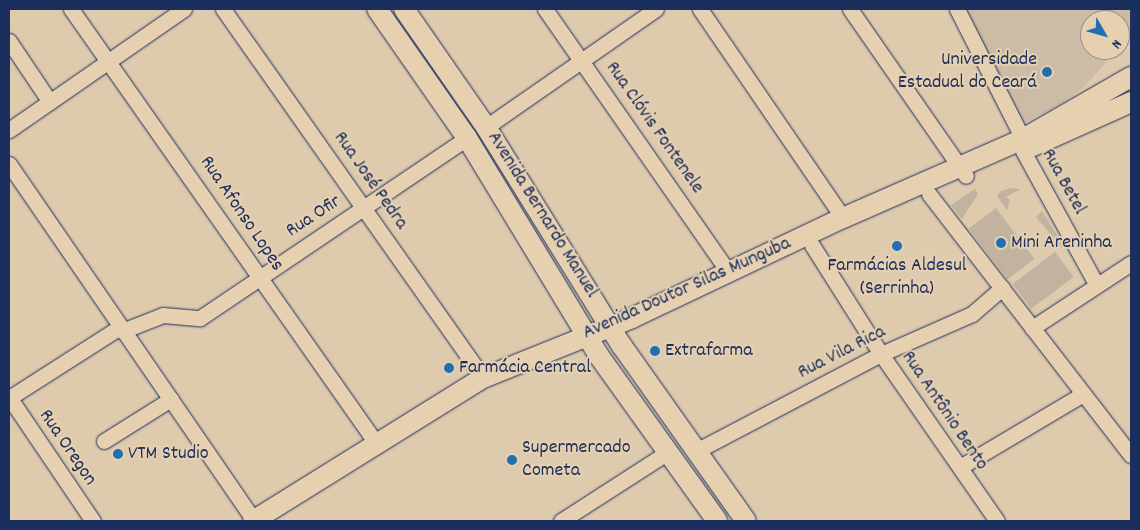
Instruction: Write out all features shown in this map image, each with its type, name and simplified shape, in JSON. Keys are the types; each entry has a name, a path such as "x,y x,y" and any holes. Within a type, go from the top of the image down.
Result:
{"main road":[{"name":"Avenida Bernardo Manuel","path":"377,9 467,138 589,341 717,521"},
{"name":"Avenida Bernardo Manuel","path":"404,9 486,126 614,332 746,521"},
{"name":"Avenida Doutor Silas Munguba","path":"1023,145 1131,77"},
{"name":"Avenida Doutor Silas Munguba","path":"614,332 728,271 843,218 963,172 1023,145 1131,102"},
{"name":"Avenida Doutor Silas Munguba","path":"254,521 376,443 483,378 614,332 929,194 963,172"},
{"name":"Avenida Doutor Silas Munguba","path":"276,521 469,400 589,341"}],"street":[{"name":"Rua Afonso Lopes","path":"71,9 376,443"},
{"path":"9,130 184,9"},
{"name":"Rua José Pedra","path":"224,9 483,378"},
{"name":"Rua Clóvis Fontenele","path":"545,9 728,271"},
{"path":"486,126 656,9"},
{"path":"700,9 843,218"},
{"path":"850,9 963,172"},
{"name":"Rua Betel","path":"957,9 1023,145 1096,284"},
{"path":"9,41 50,102"},
{"name":"Rua Ofir","path":"9,398 121,329 163,314 200,318 467,138"},
{"path":"9,164 254,521"},
{"path":"929,194 1131,454"},
{"name":"Rua Antônio Bento","path":"812,245 881,354 997,521"},
{"path":"1032,328 1096,284 1131,263"},
{"name":"Rua Vila Rica","path":"696,451 881,354 972,314 1002,288"},
{"path":"960,467 1083,394"},
{"name":"Rua Oregon","path":"9,398 93,521"},
{"path":"104,441 171,399"},
{"path":"560,521 668,452"}],"shaded area":[{"name":"Universidade Estadual do Ceará","path":"965,9 1131,9 1130,31 1130,10 1080,10 1080,60 1108,60 1084,87 1064,102 1022,124"},
{"path":"1011,188 1021,189 1006,197 1010,200 1007,210 997,196 1001,191"},
{"path":"975,189 978,194 962,219 951,205"},
{"name":"Mini Areninha","path":"996,208 1035,259 1007,280 969,228"},
{"path":"1042,211 1064,246 1062,248 1036,217"},
{"path":"1055,252 1074,277 1031,309 1013,284"}],"place":[{"name":"Universidade Estadual do Ceará","path":"1047,72"},
{"name":"Mini Areninha","path":"1001,243"},
{"name":"Farmácias Aldesul (Serrinha)","path":"897,246"},
{"name":"Extrafarma","path":"655,351"},
{"name":"Farmácia Central","path":"449,368"},
{"name":"VTM Studio","path":"118,454"},
{"name":"Supermercado Cometa","path":"512,460"}]}
